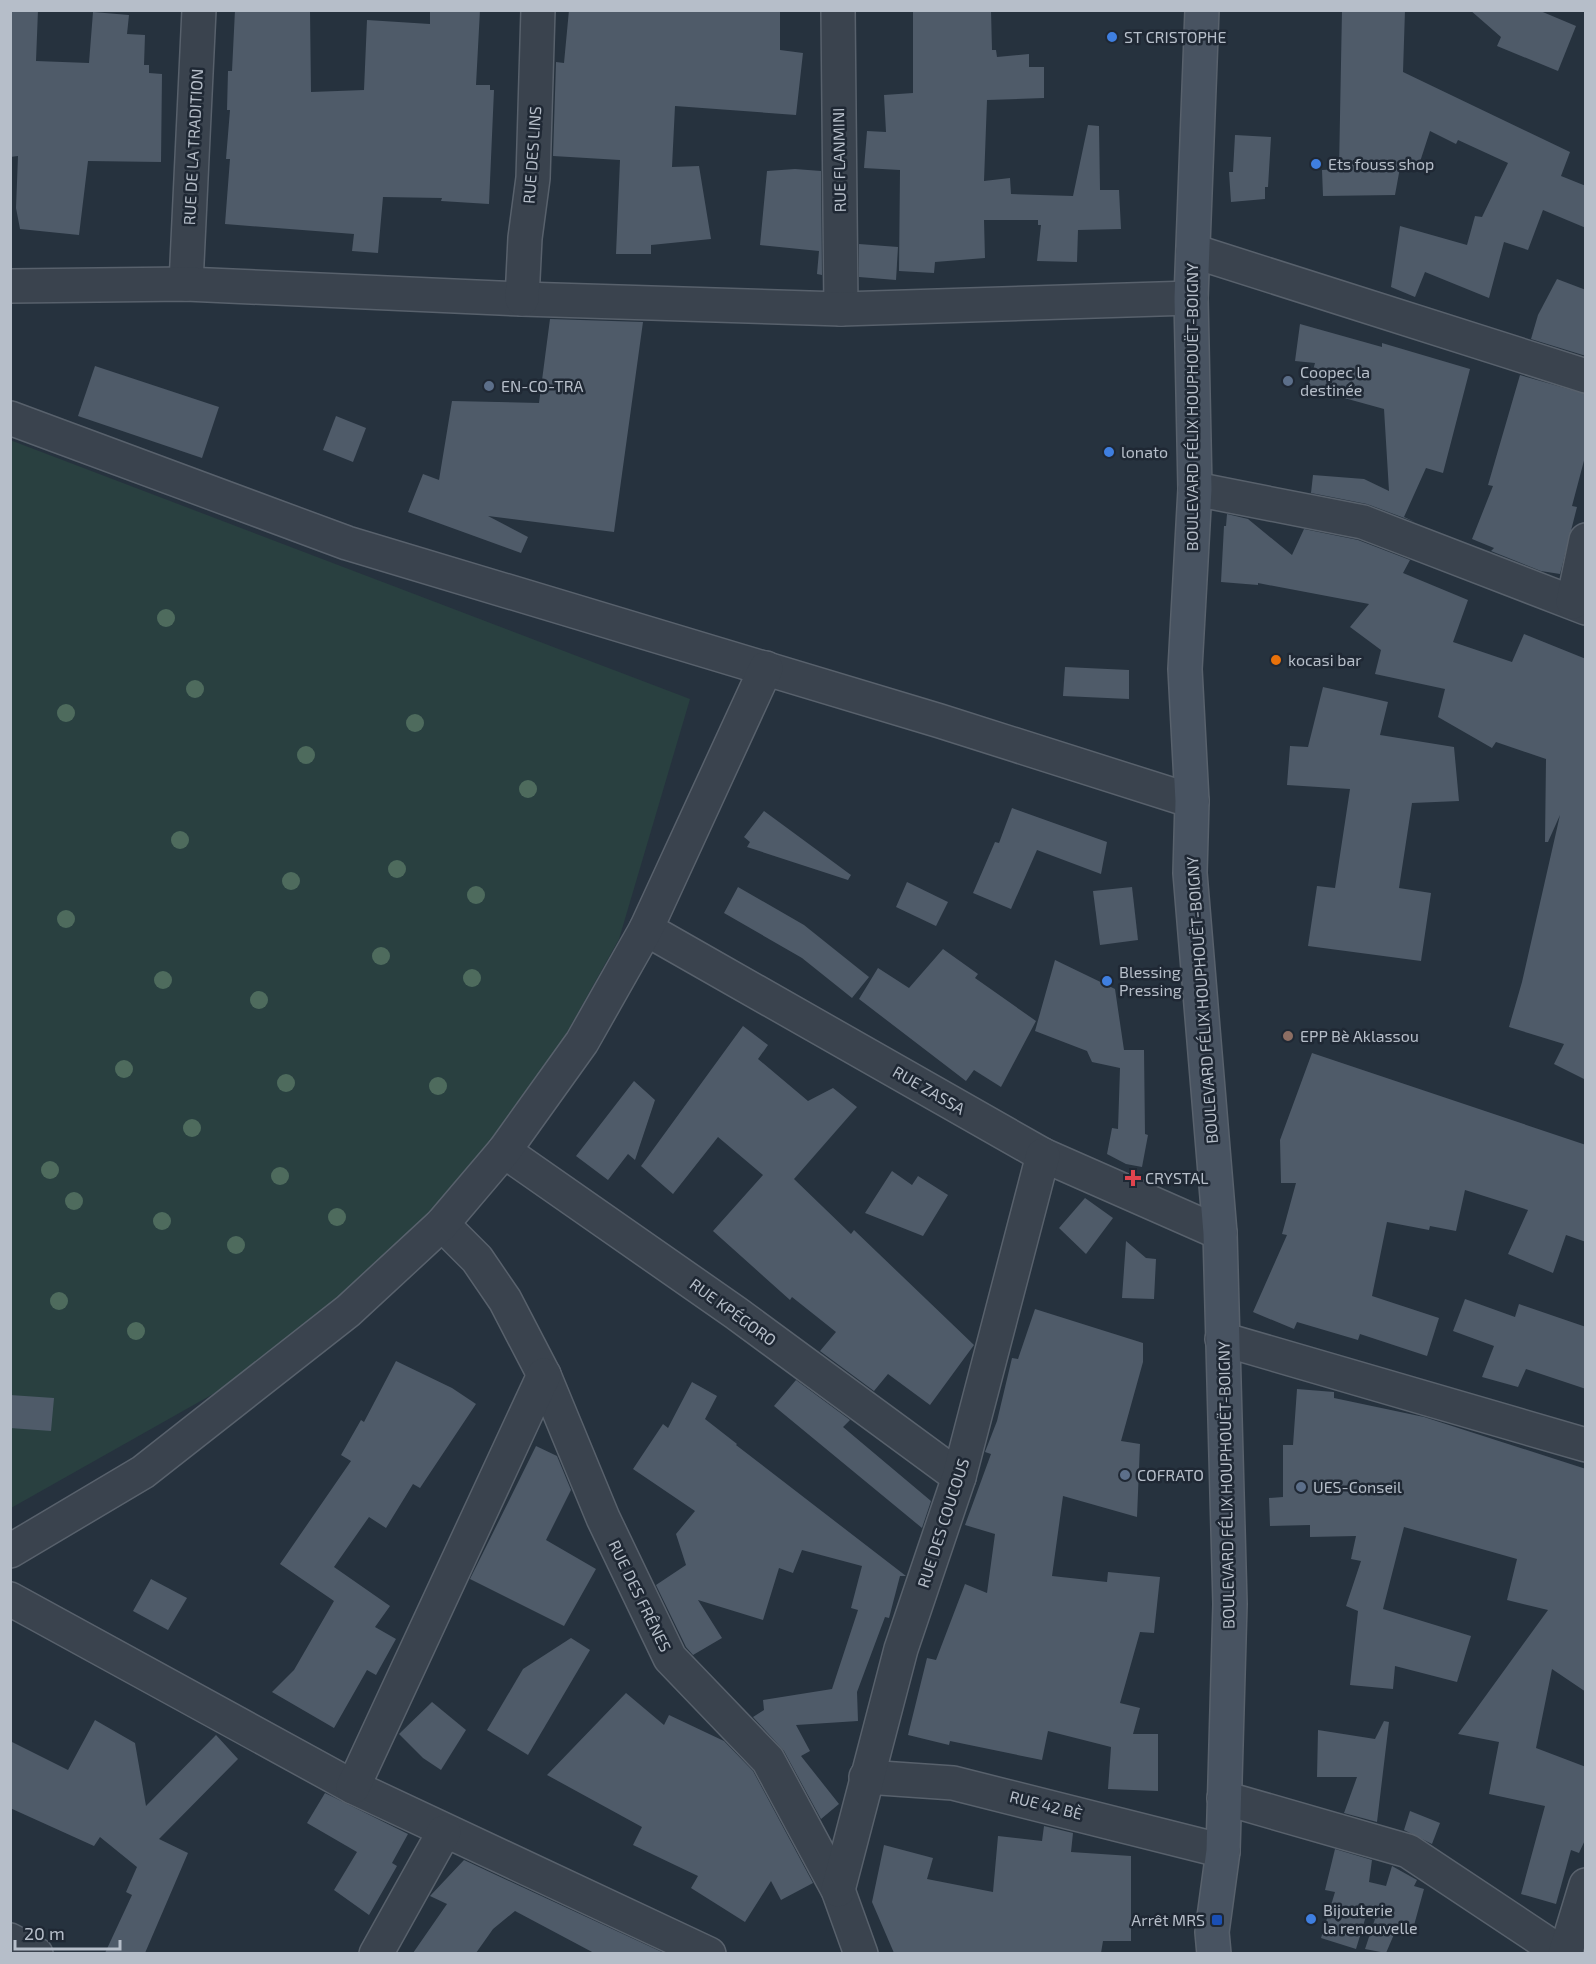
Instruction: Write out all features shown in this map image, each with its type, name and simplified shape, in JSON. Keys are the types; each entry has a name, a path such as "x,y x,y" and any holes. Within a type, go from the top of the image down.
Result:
{"street":[{"name":"RUE DE LA TRADITION","path":"186,284 199,10"},
{"name":"RUE DES LINS","path":"522,299 525,238 533,178 538,10"},
{"name":"RUE FLANMINI","path":"838,10 841,309"},
{"name":"BOULEVARD FÉLIX HOUPHOUËT-BOIGNY","path":"1202,10 1191,298 1195,489 1185,669 1192,801 1190,873 1220,1233 1230,1604 1223,1851 1212,1932 1214,1953"},
{"path":"1193,251 1586,376"},
{"path":"10,286 186,284 522,299 841,309 1191,298"},
{"path":"10,418 347,543 766,668 1192,801"},
{"path":"1195,489 1363,522 1579,605 1586,540"},
{"path":"10,1551 143,1472 348,1311 442,1224 504,1151 582,1042 646,929 766,668"},
{"name":"RUE ZASSA","path":"646,929 1043,1155 1220,1233"},
{"name":"RUE KPÉGORO","path":"504,1151 736,1313 959,1477"},
{"name":"RUE DES COUCOUS","path":"838,1890 901,1649 959,1477 1043,1155"},
{"name":"RUE DES FRÊNES","path":"442,1224 477,1259 500,1292 544,1375 603,1518 670,1658 768,1760 838,1890 861,1953"},
{"path":"1222,1340 1586,1445"},
{"path":"353,1787 544,1375"},
{"path":"10,1599 353,1787 444,1832 708,1953"},
{"name":"RUE 42 BÈ","path":"866,1777 953,1783 1223,1851"},
{"path":"1224,1798 1408,1851 1564,1953 1586,1885"},
{"path":"376,1953 444,1832"},
{"path":"10,1940 36,1953"}],"green space":[{"path":"10,440 690,699 619,939 526,1106 433,1219 343,1307 213,1394 11,1508"}],"building":[{"path":"10,10 38,10 36,61 89,63 93,12 129,15 127,34 145,35 144,65 149,65 149,73 162,74 161,162 88,161 79,235 20,229 16,208 18,156 10,157"},
{"path":"235,10 310,10 311,92 364,90 367,20 430,24 430,10 480,10 476,85 490,85 490,90 494,90 489,204 441,201 442,198 383,197 378,253 352,251 354,234 225,224 230,159 226,159 230,110 227,110 228,71 232,71"},
{"path":"569,10 780,10 780,50 803,53 796,115 675,106 672,167 699,166 711,239 651,245 651,254 616,254 620,160 553,156 556,62 564,63"},
{"path":"913,10 991,10 992,50 996,50 997,57 1029,54 1029,67 1044,67 1044,98 987,100 984,181 1010,178 1011,194 1073,196 1088,125 1099,126 1100,190 1119,190 1121,229 1078,230 1077,262 1037,261 1041,225 1038,225 1038,220 984,220 985,258 935,262 934,273 899,271 900,170 864,168 867,131 886,132 884,95 913,93"},
{"path":"1342,10 1405,10 1403,72 1570,152 1561,176 1586,186 1586,228 1543,210 1528,250 1504,242 1489,298 1425,272 1415,297 1391,287 1400,226 1467,245 1475,216 1482,217 1508,163 1458,140 1456,144 1430,131 1418,168 1401,162 1395,195 1323,196 1322,170 1339,169"},
{"path":"1470,10 1538,10 1576,26 1558,71 1497,46 1501,37"},
{"path":"1235,135 1271,137 1268,187 1265,187 1265,199 1231,202 1229,172 1233,172"},
{"path":"795,169 821,171 822,275 817,274 819,251 760,245 767,171"},
{"path":"859,244 898,247 896,280 859,277"},
{"path":"1557,279 1586,290 1586,356 1531,339 1538,315"},
{"path":"550,319 643,322 614,532 488,516 528,537 521,553 408,512 423,474 439,480 452,401 539,403"},
{"path":"1300,324 1382,347 1382,343 1470,369 1443,473 1426,468 1404,517 1415,522 1367,504 1311,493 1313,475 1364,479 1389,491 1384,409 1308,388 1315,363 1295,361"},
{"path":"95,366 219,407 202,458 78,416"},
{"path":"1520,375 1586,394 1586,453 1572,506 1577,507 1560,574 1541,571 1491,551 1494,548 1472,539 1493,486 1488,485"},
{"path":"336,416 366,428 353,462 323,450"},
{"path":"1227,514 1248,519 1292,555 1304,529 1358,540 1410,560 1403,573 1468,600 1453,642 1512,662 1524,634 1586,659 1586,1080 1554,1064 1564,1044 1509,1027 1522,982 1560,815 1548,842 1545,842 1546,759 1496,742 1492,748 1438,717 1445,689 1375,674 1381,650 1350,627 1369,604 1258,583 1258,585 1221,582 1224,526 1226,526"},
{"path":"1065,667 1129,670 1129,699 1063,696"},
{"path":"1323,687 1388,702 1380,735 1454,747 1459,801 1412,803 1399,888 1431,893 1421,961 1308,946 1317,886 1335,888 1350,789 1287,785 1290,746 1308,747"},
{"path":"1012,808 1107,842 1101,874 1037,850 1011,909 973,893 995,842 999,843"},
{"path":"764,811 851,875 848,880 747,847 750,842 744,837"},
{"path":"907,882 948,902 936,926 896,907"},
{"path":"738,887 804,925 869,977 852,998 802,958 724,913"},
{"path":"1132,887 1138,940 1100,945 1093,891"},
{"path":"943,949 978,974 975,978 1036,1021 1001,1087 974,1070 966,1081 859,999 878,968 909,988"},
{"path":"1055,960 1115,989 1124,1050 1144,1050 1145,1134 1148,1135 1142,1167 1126,1164 1107,1154 1112,1128 1118,1129 1120,1068 1092,1062 1087,1051 1035,1031"},
{"path":"743,1026 768,1045 758,1059 808,1101 833,1088 857,1107 794,1179 851,1234 854,1230 974,1345 930,1405 888,1374 874,1391 820,1351 836,1332 792,1297 790,1300 713,1231 763,1175 718,1137 673,1194 641,1166"},
{"path":"1312,1053 1586,1145 1586,1242 1566,1235 1553,1273 1508,1254 1528,1210 1465,1190 1456,1231 1430,1226 1429,1230 1387,1222 1372,1296 1439,1318 1427,1356 1360,1334 1358,1340 1297,1322 1294,1329 1253,1312 1287,1235 1282,1234 1296,1183 1281,1183 1280,1140"},
{"path":"634,1081 655,1100 635,1160 628,1154 608,1180 576,1156"},
{"path":"892,1171 912,1185 918,1176 948,1195 923,1236 865,1213"},
{"path":"1085,1198 1113,1218 1086,1254 1059,1228"},
{"path":"1126,1241 1146,1258 1156,1259 1154,1299 1122,1298"},
{"path":"1465,1299 1515,1317 1519,1304 1586,1327 1586,1389 1526,1369 1518,1387 1482,1377 1494,1346 1453,1331"},
{"path":"1035,1309 1143,1343 1143,1362 1121,1441 1140,1444 1137,1517 1063,1496 1052,1576 1107,1582 1108,1572 1160,1577 1154,1633 1140,1632 1120,1703 1140,1708 1133,1734 1158,1734 1158,1791 1108,1789 1111,1747 1048,1731 1042,1760 950,1741 949,1745 908,1735 927,1658 936,1660 965,1584 987,1593 995,1534 965,1525 991,1454 985,1452 997,1421 1012,1358 1018,1359"},
{"path":"396,1361 452,1388 476,1404 420,1488 413,1484 386,1528 369,1517 334,1567 390,1606 375,1627 396,1639 376,1675 367,1670 334,1728 272,1692 294,1670 334,1601 280,1564 351,1461 341,1455 361,1420 364,1422"},
{"path":"796,1380 850,1420 843,1427 931,1501 922,1528 774,1406"},
{"path":"692,1382 717,1396 705,1419 906,1576 900,1576 889,1618 885,1617 857,1692 858,1721 796,1725 810,1751 801,1756 839,1804 821,1819 784,1751 753,1717 764,1710 763,1700 832,1689 858,1610 851,1608 862,1566 802,1550 793,1573 779,1568 763,1620 698,1600 722,1638 693,1655 686,1647 656,1585 686,1565 676,1534 695,1511 633,1469 663,1424 668,1428"},
{"path":"1297,1389 1334,1392 1334,1398 1424,1417 1586,1469 1586,1692 1552,1669 1536,1748 1586,1767 1586,1838 1579,1853 1571,1850 1556,1904 1521,1894 1545,1806 1489,1794 1499,1742 1458,1734 1548,1610 1507,1600 1517,1559 1404,1527 1383,1609 1471,1636 1457,1682 1395,1666 1393,1689 1350,1685 1358,1611 1346,1606 1361,1561 1351,1559 1356,1536 1310,1537 1310,1525 1270,1526 1269,1498 1283,1497 1283,1445 1293,1445"},
{"path":"10,1395 54,1398 51,1431 10,1428"},
{"path":"536,1446 557,1456 571,1490 546,1540 596,1569 564,1626 470,1579"},
{"path":"151,1579 187,1598 168,1630 133,1611"},
{"path":"571,1638 590,1650 528,1755 487,1730 523,1669"},
{"path":"626,1693 664,1725 669,1715 724,1741 753,1771 813,1883 781,1900 771,1881 745,1922 691,1888 698,1876 633,1845 642,1827 547,1775"},
{"path":"432,1702 466,1730 441,1770 423,1758 399,1734"},
{"path":"95,1720 135,1743 146,1806 216,1735 238,1759 159,1839 188,1853 145,1953 105,1953 132,1895 126,1892 137,1867 100,1837 94,1846 10,1808 10,1741 68,1770"},
{"path":"1384,1721 1389,1722 1377,1822 1344,1813 1357,1777 1317,1777 1318,1730 1375,1739"},
{"path":"325,1793 408,1834 392,1863 397,1866 369,1915 334,1890 357,1852 307,1823"},
{"path":"1410,1811 1440,1823 1432,1844 1404,1830"},
{"path":"1044,1826 1073,1833 1071,1852 1131,1856 1131,1941 1103,1941 1101,1953 894,1953 872,1902 884,1845 933,1858 927,1879 993,1892 998,1836 1042,1841"},
{"path":"1335,1849 1372,1860 1369,1882 1386,1886 1392,1866 1417,1880 1414,1886 1424,1889 1413,1929 1398,1925 1386,1953 1365,1949 1375,1919 1366,1916 1356,1949 1321,1938 1335,1892 1325,1890"},
{"path":"464,1860 664,1953 594,1953 515,1911 493,1929 476,1953 413,1953 447,1904 430,1896"}],"place":[{"name":"ST CRISTOPHE","path":"1112,37"},
{"name":"Ets fouss shop","path":"1316,164"},
{"name":"Coopec la destinée","path":"1288,381"},
{"name":"EN-CO-TRA","path":"489,386"},
{"name":"lonato","path":"1109,452"},
{"name":"kocasi bar","path":"1276,660"},
{"name":"Blessing Pressing","path":"1107,981"},
{"name":"EPP Bè Aklassou","path":"1288,1036"},
{"name":"CRYSTAL","path":"1133,1178"},
{"name":"COFRATO","path":"1125,1475"},
{"name":"UES-Conseil","path":"1301,1487"},
{"name":"Bijouterie la renouvelle","path":"1311,1919"},
{"name":"Arrêt MRS","path":"1217,1920"}]}
